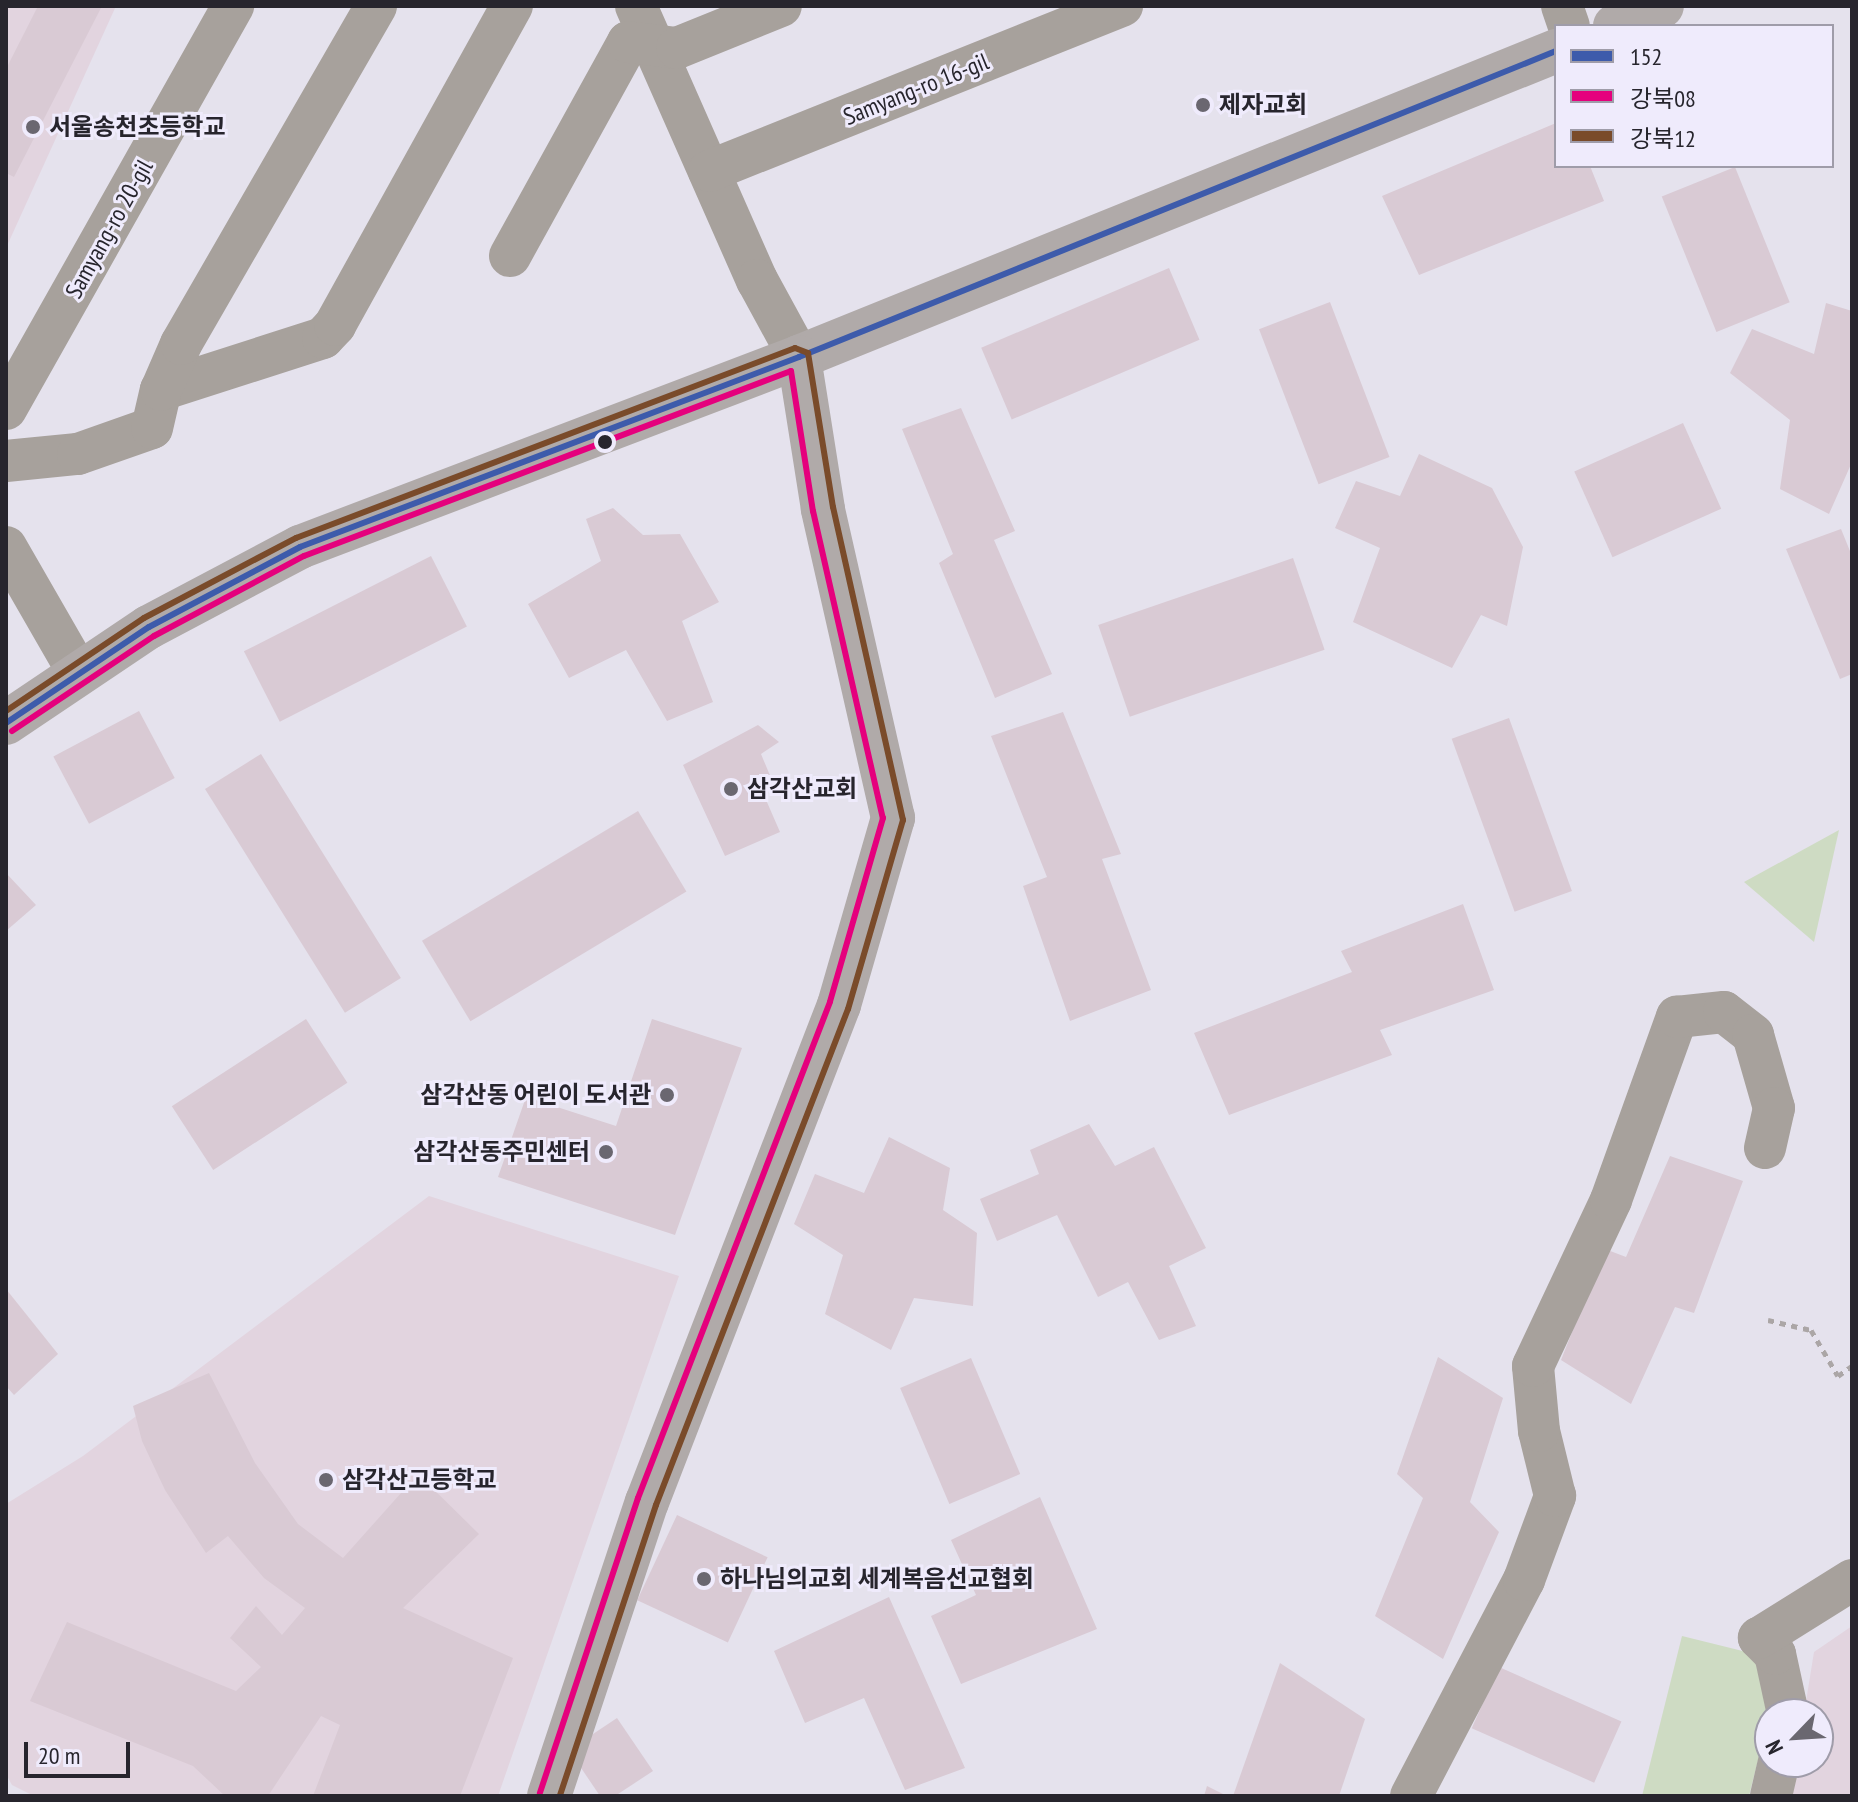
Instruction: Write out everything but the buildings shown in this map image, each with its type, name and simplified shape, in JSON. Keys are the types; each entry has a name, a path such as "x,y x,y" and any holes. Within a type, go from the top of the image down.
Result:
{"main road":[{"path":"1620,24 1662,6"},
{"path":"6,723 149,627 300,547 799,357 1554,52"},
{"path":"549,1796 647,1502 839,1005 893,818 823,509 799,357"}],"street":[{"name":"Samyang-ro 20-gil","path":"6,409 233,6"},
{"path":"6,461 78,454 152,428 161,390 181,344 376,6"},
{"path":"161,390 323,338 357,287 512,6"},
{"path":"644,24 677,48 781,6"},
{"name":"Samyang-ro 16-gil","path":"709,171 1122,6"},
{"path":"644,24 757,280 799,357"},
{"path":"510,256 628,42 644,24"},
{"path":"6,547 79,674"},
{"path":"1411,1796 1524,1580 1555,1496 1539,1431 1533,1366 1611,1200 1677,1017 1724,1012 1753,1035 1774,1108 1765,1148"},
{"path":"1785,1698 1775,1654 1759,1638 1852,1580"}],"path":[{"path":"1768,1320 1811,1330 1838,1376 1852,1366"}],"shaded area":[{"name":"서울송천초등학교","path":"6,6 116,6 6,248"},
{"name":"삼각산고등학교","path":"429,1196 679,1276 498,1796 34,1796 12,1785 6,1774 6,1504 83,1456"},
{"path":"1852,1626 1852,1796 1791,1796 1794,1778 1834,1778 1834,1698 1807,1698 1814,1652"}],"green space":[{"path":"1839,830 1814,942 1744,882"},
{"path":"1682,1636 1783,1661 1774,1698 1754,1698 1754,1776 1749,1796 1642,1796"}],"transit line":[{"name":"152","path":"6,723 149,627 300,547 799,357 1554,52"},
{"name":"강북12","path":"6,711 144,618 296,538 795,348 808,353 833,507 903,820 848,1009 656,1505 560,1796"},
{"name":"강북08","path":"12,731 154,636 304,556 791,371 813,511 883,818 830,1002 638,1498 540,1793"}],"place":[{"name":"제자교회","path":"1203,105"},
{"name":"서울송천초등학교","path":"33,127"},
{"name":"삼각산교회","path":"731,789"},
{"name":"삼각산동 어린이 도서관","path":"667,1095"},
{"name":"삼각산동주민센터","path":"606,1152"},
{"name":"삼각산고등학교","path":"326,1480"},
{"name":"하나님의교회 세계복음선교협회","path":"704,1579"}]}
